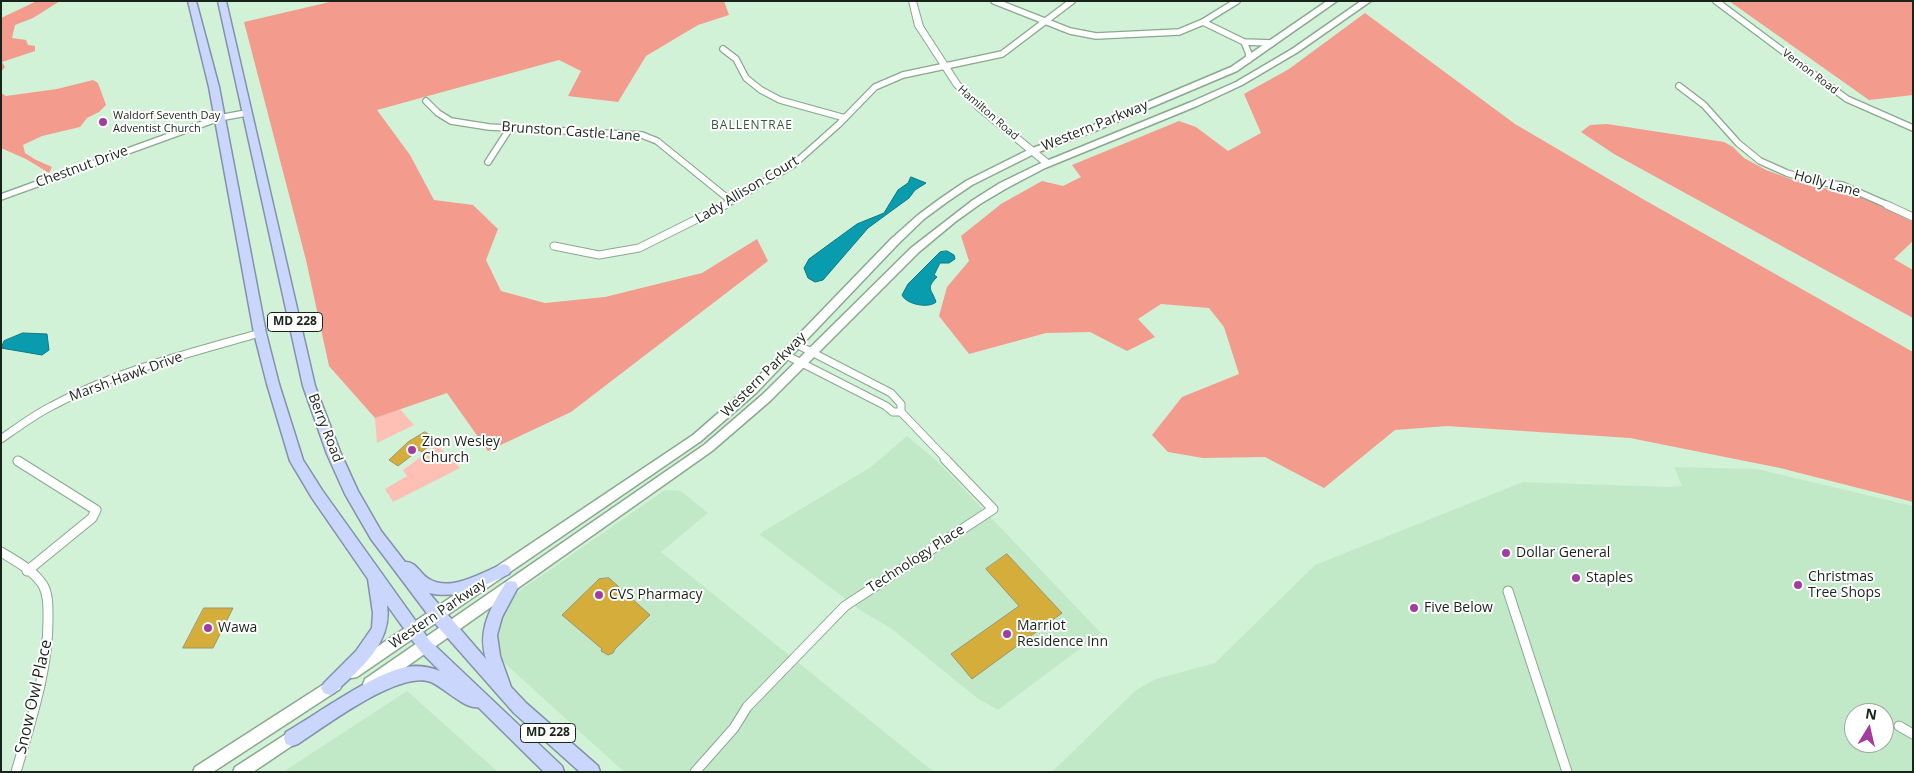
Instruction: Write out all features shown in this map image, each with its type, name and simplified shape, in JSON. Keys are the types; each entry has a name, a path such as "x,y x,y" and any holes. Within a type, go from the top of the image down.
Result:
{"highway":[{"name":"MD 228","path":"192,1 214,87 260,333 272,384 297,461 317,494 425,646 556,772"},
{"name":"Berry Road","path":"222,1 309,386 334,454 352,494 387,551 436,615 526,713 592,772"},
{"path":"387,551 427,585 438,588 450,589 467,586 504,570"},
{"path":"329,688 358,659 375,638 380,628 381,618 374,575"},
{"path":"507,693 490,652 489,641 493,618 511,587"},
{"path":"292,738 382,683 407,674 427,674 437,677 496,714"}],"main road":[{"name":"Western Parkway","path":"200,772 329,688 697,438 746,396 921,217 969,183 1033,151 1092,129 1234,69 1333,1"},
{"name":"Western Parkway","path":"240,772 511,587 708,448 752,410 884,279 941,226 1016,179 1219,93 1252,77 1367,1"}],"street":[{"name":"Hamilton Road","path":"912,1 919,26 954,83 969,98 1048,164"},
{"path":"994,1 1046,22 1082,34 1096,36 1179,32 1203,22 1237,1"},
{"name":"Vernon Road","path":"1716,1 1847,99 1913,128"},
{"name":"Lady Allison Court","path":"554,246 599,254 639,248 672,233 793,165 845,118 874,87 888,80 1002,54 1046,22 1068,2"},
{"path":"1203,22 1244,42 1272,43"},
{"path":"1244,42 1249,54 1248,60"},
{"path":"723,49 736,58 746,78 761,90 780,100 845,118"},
{"name":"Holly Lane","path":"1679,86 1704,106 1738,143 1760,161 1787,173 1816,182 1842,185 1856,190 1913,218"},
{"name":"Brunston Castle Lane","path":"426,101 438,113 451,121 510,128 642,135 657,141 731,201"},
{"name":"Chestnut Drive","path":"1,197 219,118 246,113"},
{"path":"488,162 510,128"},
{"name":"Marsh Hawk Drive","path":"1,439 51,406 73,396 140,370 260,333"},
{"name":"Technology Place","path":"796,344 891,393 902,404 901,412"},
{"name":"Technology Place","path":"695,772 734,728 747,707 846,606 993,509 901,412 893,412 786,355"},
{"path":"18,461 96,510 92,518 27,571"},
{"name":"Snow Owl Place","path":"1,552 36,577 46,592 50,633 39,690 16,772"},
{"path":"1508,591 1567,772"},
{"path":"1899,726 1913,734"}],"shaded area":[{"path":"37,1 60,1 33,18 15,25 12,38 26,40 28,45 35,46 35,51 2,62 5,67 1,72 1,18"},
{"path":"334,1 724,1 729,15 698,25 646,56 618,102 568,96 581,71 559,60 377,110 410,155 434,200 473,205 498,229 486,260 501,291 545,303 605,297 702,273 757,239 768,261 571,412 488,451 447,393 375,418 329,366 306,260 244,22"},
{"path":"1729,1 1913,1 1913,95 1869,100"},
{"path":"1365,13 1515,124 1641,198 1913,352 1913,502 1780,468 1630,438 1447,426 1395,430 1324,488 1265,457 1203,458 1168,452 1152,435 1182,397 1239,374 1224,327 1209,308 1161,304 1138,319 1155,337 1127,351 1090,332 1046,333 969,354 939,316 947,287 969,261 961,236 1001,204 1042,181 1063,186 1081,177 1072,165 1179,121 1196,127 1228,151 1261,133 1244,94 1289,69"},
{"path":"93,80 98,83 106,105 99,112 87,118 80,127 42,136 23,145 25,153 52,167 49,173 26,159 1,148 1,93 6,96 57,89"},
{"path":"1607,124 1724,142 1733,147 1744,158 1766,170 1810,186 1858,195 1913,222 1913,241 1894,259 1913,270 1913,318 1614,154 1581,132 1590,125"},
{"path":"400,409 414,425 377,443 375,418"},
{"path":"907,436 938,462 1101,633 998,710 977,698 892,629 863,612 759,534 871,467"},
{"path":"437,445 460,468 393,502 385,489 407,476 403,470"},
{"path":"1674,467 1757,469 1913,506 1913,772 1052,772 1136,690 1156,679 1215,663 1315,565 1523,482 1682,486"},
{"path":"665,490 681,491 708,513 661,552 934,772 624,772 497,656 494,633 500,614 512,596"},
{"path":"407,691 498,772 283,772"}],"water":[{"path":"911,177 926,183 868,228 823,280 815,282 808,278 804,268 809,259 857,224 884,213 898,190 908,183"},
{"path":"947,251 954,255 955,259 949,263 940,263 934,275 937,277 931,284 930,289 936,302 923,305 912,303 904,298 902,295 908,284 940,252"},
{"path":"23,333 47,334 49,350 42,355 1,348 4,341"}],"building":[{"name":"Zion Wesley Church","path":"425,432 434,438 428,443 430,445 422,452 419,450 398,466 389,460 408,442"},
{"name":"Marriot Residence Inn","path":"1007,554 1062,613 972,679 951,654 1019,606 986,569"},
{"name":"CVS Pharmacy","path":"609,578 650,615 613,653 608,655 601,651 602,649 562,615 599,579"},
{"name":"Wawa","path":"204,608 233,608 213,648 183,648"}],"place":[{"name":"Waldorf Seventh Day Adventist Church","path":"103,122"},
{"name":"Zion Wesley Church","path":"412,450"},
{"name":"Dollar General","path":"1506,553"},
{"name":"Staples","path":"1576,578"},
{"name":"Christmas Tree Shops","path":"1798,585"},
{"name":"CVS Pharmacy","path":"599,595"},
{"name":"Five Below","path":"1414,608"},
{"name":"Wawa","path":"208,628"},
{"name":"Marriot Residence Inn","path":"1007,634"}],"district":[{"name":"BALLENTRAE","path":"752,126"}]}
